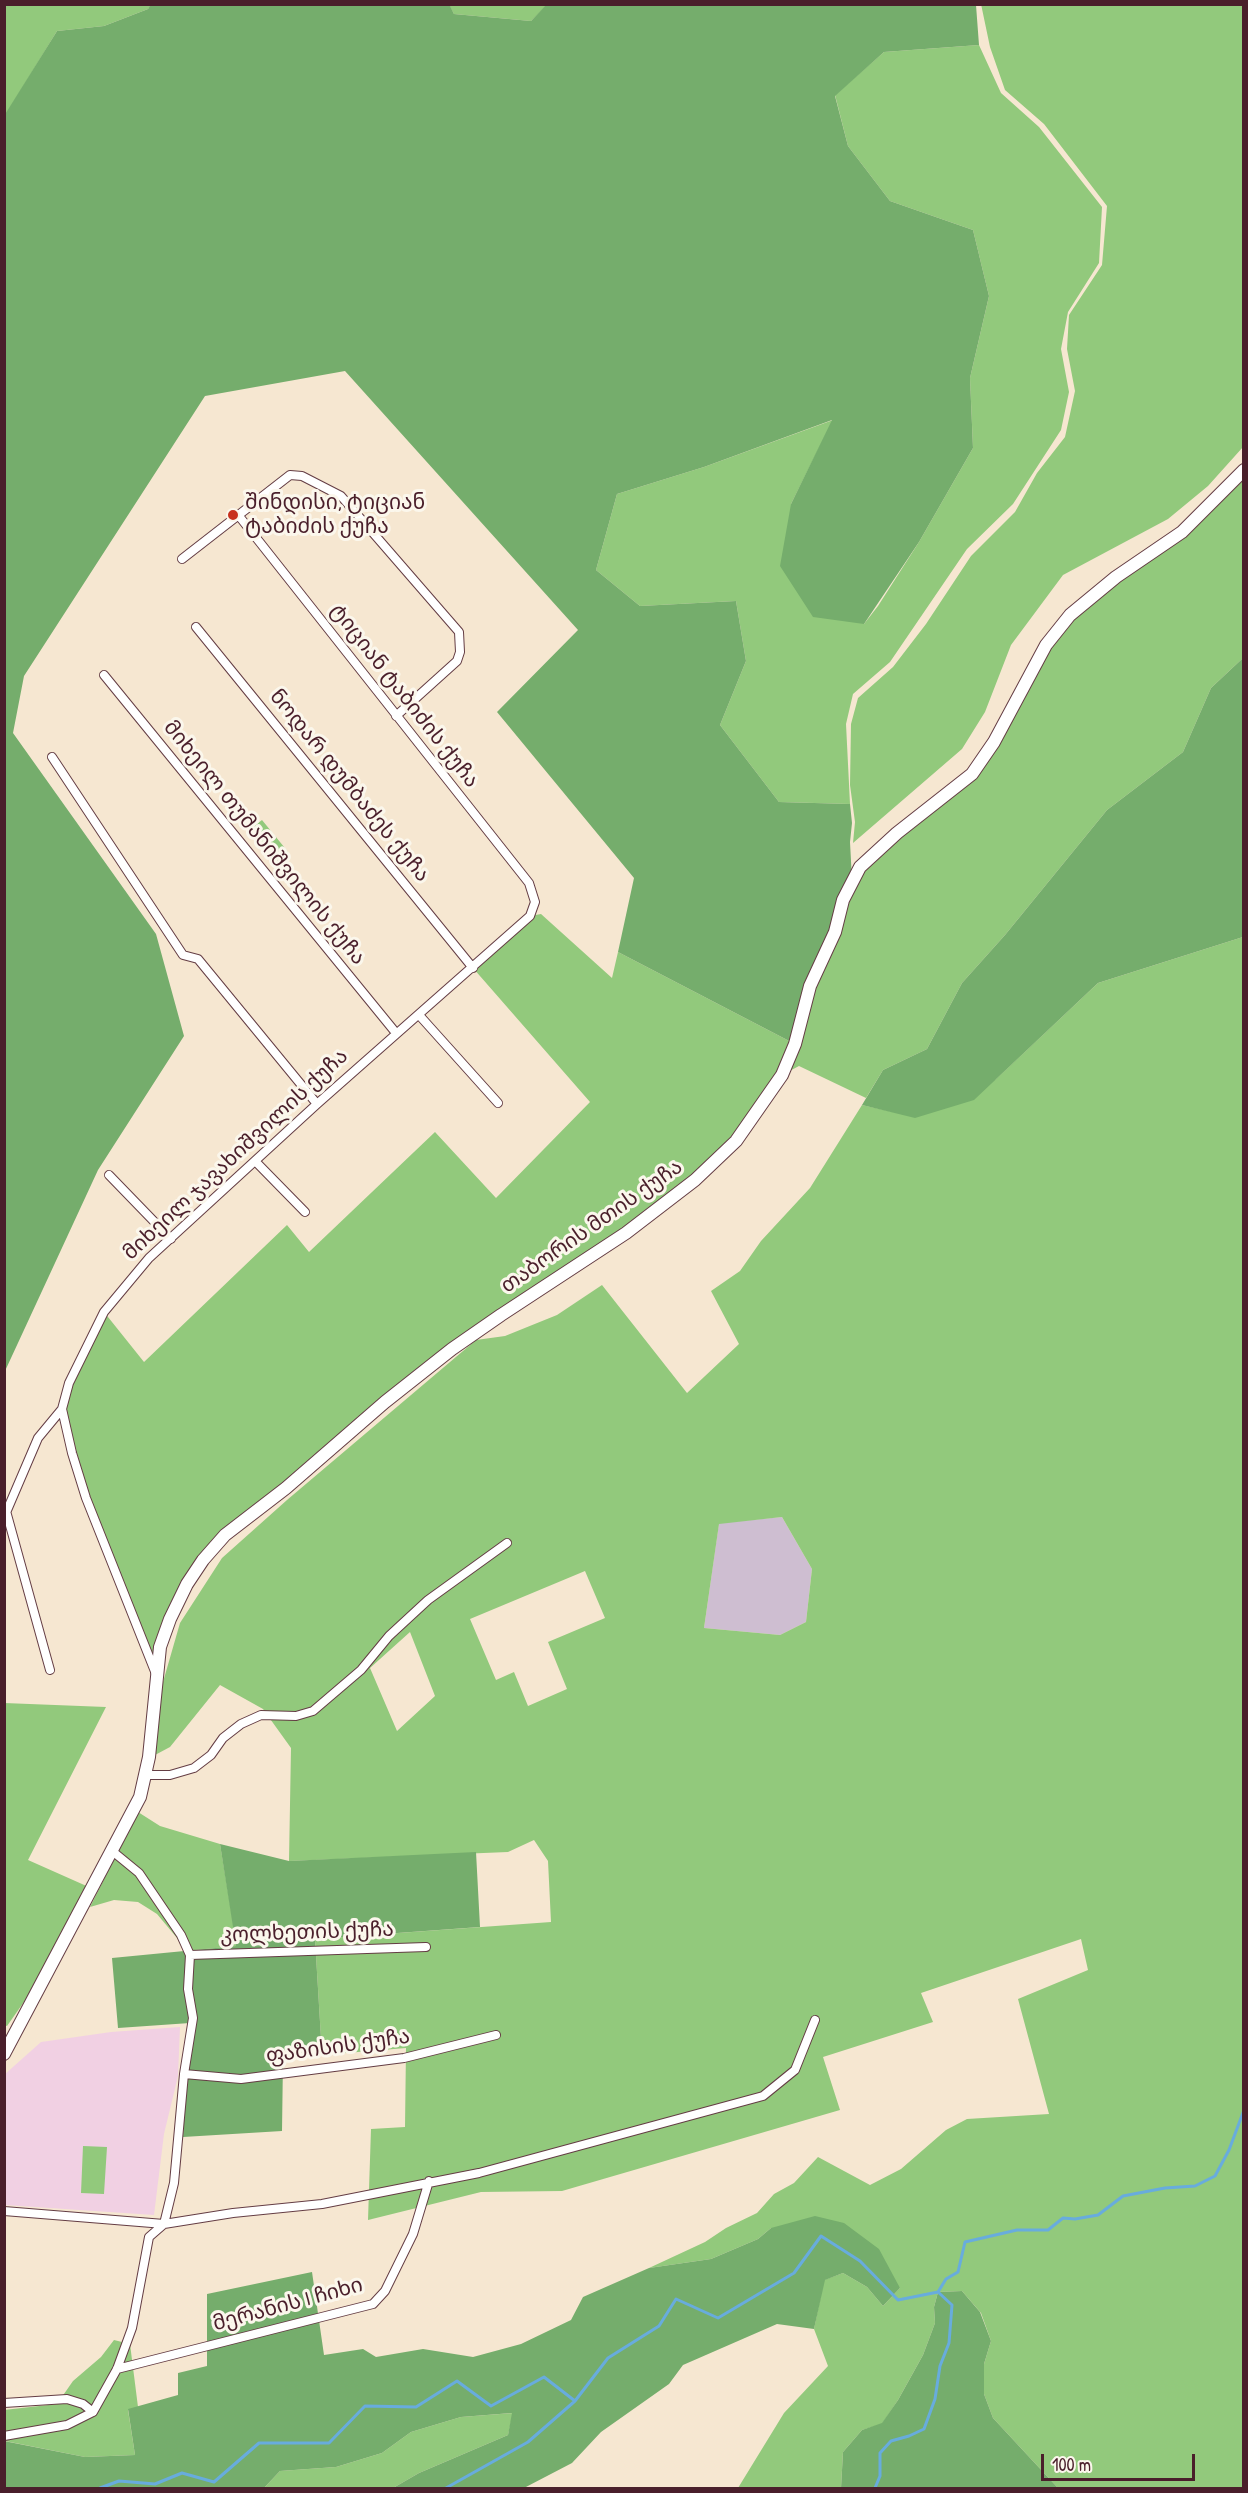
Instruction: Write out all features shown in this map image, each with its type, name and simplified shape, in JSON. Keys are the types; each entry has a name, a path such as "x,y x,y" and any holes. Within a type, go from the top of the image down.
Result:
{"main road":[{"name":"თაბორის მთის ქუჩა","path":"156,1674 160,1647 170,1619 203,1560 225,1535 286,1488 385,1402 452,1349 626,1233 695,1180 736,1141 782,1075 795,1044 810,986 835,932 843,900 860,867 897,833 972,774 994,742 1046,645 1070,615 1116,577 1182,532 1244,470"},
{"name":"მიხეილ ჯავახიშვილის ქუჩა","path":"4,2054 140,1797 149,1757 156,1674"}],"street":[{"path":"182,559 290,475 302,476 347,501 455,624 460,639 457,661 396,717"},
{"name":"ტიციან ტაბიძის ქუჩა","path":"239,516 529,883 535,902"},
{"name":"ნოდარ დუმბაძეს ქუჩა","path":"196,627 473,968"},
{"name":"მიხეილ თუმანიშვილის ქუჩა","path":"104,675 396,1033"},
{"path":"52,757 183,955 198,959 317,1104"},
{"name":"მიხეილ ჯავახიშვილის ქუჩა","path":"156,1674 86,1498 72,1453 62,1409 69,1383 104,1312 149,1258 396,1033 530,916 535,902"},
{"path":"418,1015 498,1103"},
{"path":"256,1161 304,1212"},
{"path":"109,1175 171,1239"},
{"path":"50,1670 5,1513 38,1438 62,1409"},
{"path":"145,1775 170,1775 194,1768 211,1755 223,1738 241,1724 261,1715 296,1716 313,1711 361,1670 389,1636 428,1600 507,1543"},
{"path":"4,2436 67,2425 93,2412 117,2369 132,2328 149,2237 164,2223 174,2183 184,2074 194,2018 188,1989 190,1955 181,1935 139,1873 111,1850"},
{"name":"კოლხეთის ქუჩა","path":"190,1955 426,1947"},
{"path":"4,2211 164,2223 322,2204 429,2181 479,2173 763,2096 795,2070 815,2020"},
{"name":"ფაზისის ქუჩა","path":"184,2074 241,2079 404,2058 496,2035"},
{"name":"მერანის I ჩიხი","path":"117,2369 373,2304 385,2291 413,2234 429,2181"},
{"path":"4,2403 67,2399 83,2404 93,2412"}],"shaded area":[{"path":"782,1517 812,1569 806,1622 780,1635 704,1628 719,1523"},
{"path":"180,2027 178,2076 164,2134 154,2215 5,2205 4,2075 41,2042 111,2032"}],"green space":[{"path":"151,4 449,4 454,14 531,21 547,4 976,5 979,45 884,52 835,96 848,146 890,201 973,230 989,296 970,378 973,448 919,542 864,624 813,617 780,566 791,504 832,420 704,467 617,494 596,570 640,606 736,601 746,661 720,725 779,802 850,804 852,880 795,1044 618,952 634,878 497,712 578,630 345,371 205,396 24,676 13,733 156,934 184,1036 98,1170 5,1371 4,116 57,31 104,26 148,9"},
{"path":"981,4 1243,5 1243,447 1208,486 1168,519 1063,575 1011,645 985,712 962,749 853,843 855,822 850,785 851,724 858,698 893,667 926,624 971,556 1015,512 1037,473 1065,437 1075,391 1067,349 1069,315 1102,265 1107,206 1044,124 1005,90 990,47"},
{"path":"5,5 151,5 148,9 104,26 57,31 5,116"},
{"path":"449,5 547,5 531,21 454,14"},
{"path":"979,45 1001,93 1039,127 1102,207 1099,263 1068,312 1061,349 1069,392 1061,430 1013,504 967,549 890,662 853,694 846,724 850,804 779,802 720,725 746,661 736,601 640,606 596,570 617,494 704,467 833,420 791,504 864,624 878,606 919,542 973,448 970,378 989,296 973,230 890,201 848,146 835,95 884,52"},
{"path":"1243,468 1243,658 1211,688 1183,752 1107,810 1005,935 962,983 927,1049 883,1070 866,1098 799,1066 782,1075 770,1095 695,1180 501,1315 254,1511 187,1584 156,1674 86,1498 62,1409 69,1383 104,1312 144,1362 287,1225 309,1252 435,1132 496,1198 590,1102 473,968 530,916 541,914 612,978 618,952 795,1044 852,880 968,778 1068,612 1182,529"},
{"path":"1243,658 1243,937 1098,983 974,1100 915,1118 862,1105 883,1070 927,1049 962,983 1005,935 1107,810 1183,752 1211,688"},
{"path":"262,820 289,853 274,865 248,831"},
{"path":"1243,937 1243,2488 1058,2488 993,2418 984,2394 984,2364 991,2341 981,2313 962,2291 938,2292 934,2307 935,2323 923,2355 882,2424 862,2430 843,2452 841,2488 738,2488 784,2413 828,2366 814,2329 824,2280 843,2273 867,2287 883,2306 900,2288 771,2228 758,2239 711,2259 649,2268 705,2242 726,2228 757,2213 774,2194 794,2183 818,2157 870,2185 901,2169 946,2130 967,2119 1049,2114 1018,1999 1088,1970 1081,1939 921,1993 933,2022 823,2057 840,2110 562,2191 481,2192 368,2220 371,2129 405,2127 406,2048 322,2055 315,1939 551,1922 548,1861 534,1840 508,1852 289,1861 291,1748 263,1709 220,1685 170,1747 155,1755 161,1689 180,1623 222,1558 476,1340 505,1336 557,1315 602,1285 687,1393 739,1344 711,1291 740,1271 761,1241 810,1188 862,1105 916,1117 996,1079 1098,983","holes":["782,1517 812,1569 806,1622 780,1635 704,1628 719,1524","585,1571 605,1618 548,1642 567,1689 528,1706 514,1672 496,1680 470,1619","410,1632 435,1696 397,1731 370,1668"]},
{"path":"4,1703 106,1707 28,1860 91,1888 52,1962 7,2026 4,2025"},
{"path":"138,1812 160,1826 220,1844 237,1946 184,1951 177,1938 157,1914 138,1902 114,1900 90,1907"},
{"path":"220,1844 289,1861 476,1852 480,1927 315,1939 322,2055 283,2059 282,2131 183,2137 190,2023 118,2028 112,1958 236,1946"},
{"path":"83,2146 107,2147 104,2194 81,2193"},
{"path":"815,2216 844,2223 879,2249 900,2288 883,2306 867,2287 843,2273 825,2280 814,2329 777,2324 683,2365 669,2384 601,2432 572,2463 524,2488 393,2488 419,2473 508,2435 512,2413 461,2417 411,2432 382,2453 336,2467 280,2471 264,2488 5,2488 4,2441 85,2457 135,2455 128,2409 178,2395 178,2373 207,2366 207,2294 312,2272 324,2355 363,2349 376,2357 423,2349 473,2357 521,2344 571,2320 583,2297 649,2268 711,2259 758,2239 771,2228"},
{"path":"962,2291 980,2312 991,2341 984,2364 984,2394 993,2418 1058,2488 841,2488 843,2452 862,2430 882,2423 898,2400 923,2355 935,2323 934,2307 938,2292"},
{"path":"114,2340 130,2344 138,2407 128,2410 135,2455 85,2457 5,2441 4,2410 57,2404 73,2381 101,2357"},
{"path":"513,2413 508,2435 419,2473 393,2488 264,2488 280,2471 336,2467 382,2453 411,2432 461,2417"}],"waterway":[{"path":"938,2292 946,2279 958,2272 965,2242 1017,2230 1048,2230 1063,2218 1075,2219 1098,2215 1123,2196 1165,2188 1195,2186 1215,2176 1229,2150 1244,2110"},
{"path":"100,2488 119,2481 155,2484 182,2473 214,2482 259,2443 329,2443 365,2406 416,2407 457,2381 491,2406 544,2377 575,2401 608,2358 659,2326 676,2299 718,2318 794,2273 821,2236 860,2261 898,2300 938,2292"},
{"path":"875,2488 880,2476 880,2453 891,2441 924,2429 935,2399 940,2366 949,2343 952,2305 938,2292"},
{"path":"446,2488 528,2442 575,2401"}],"place":[{"name":"შინდისი, ტიციან ტაბიძის ქუჩა","path":"233,515"}]}
